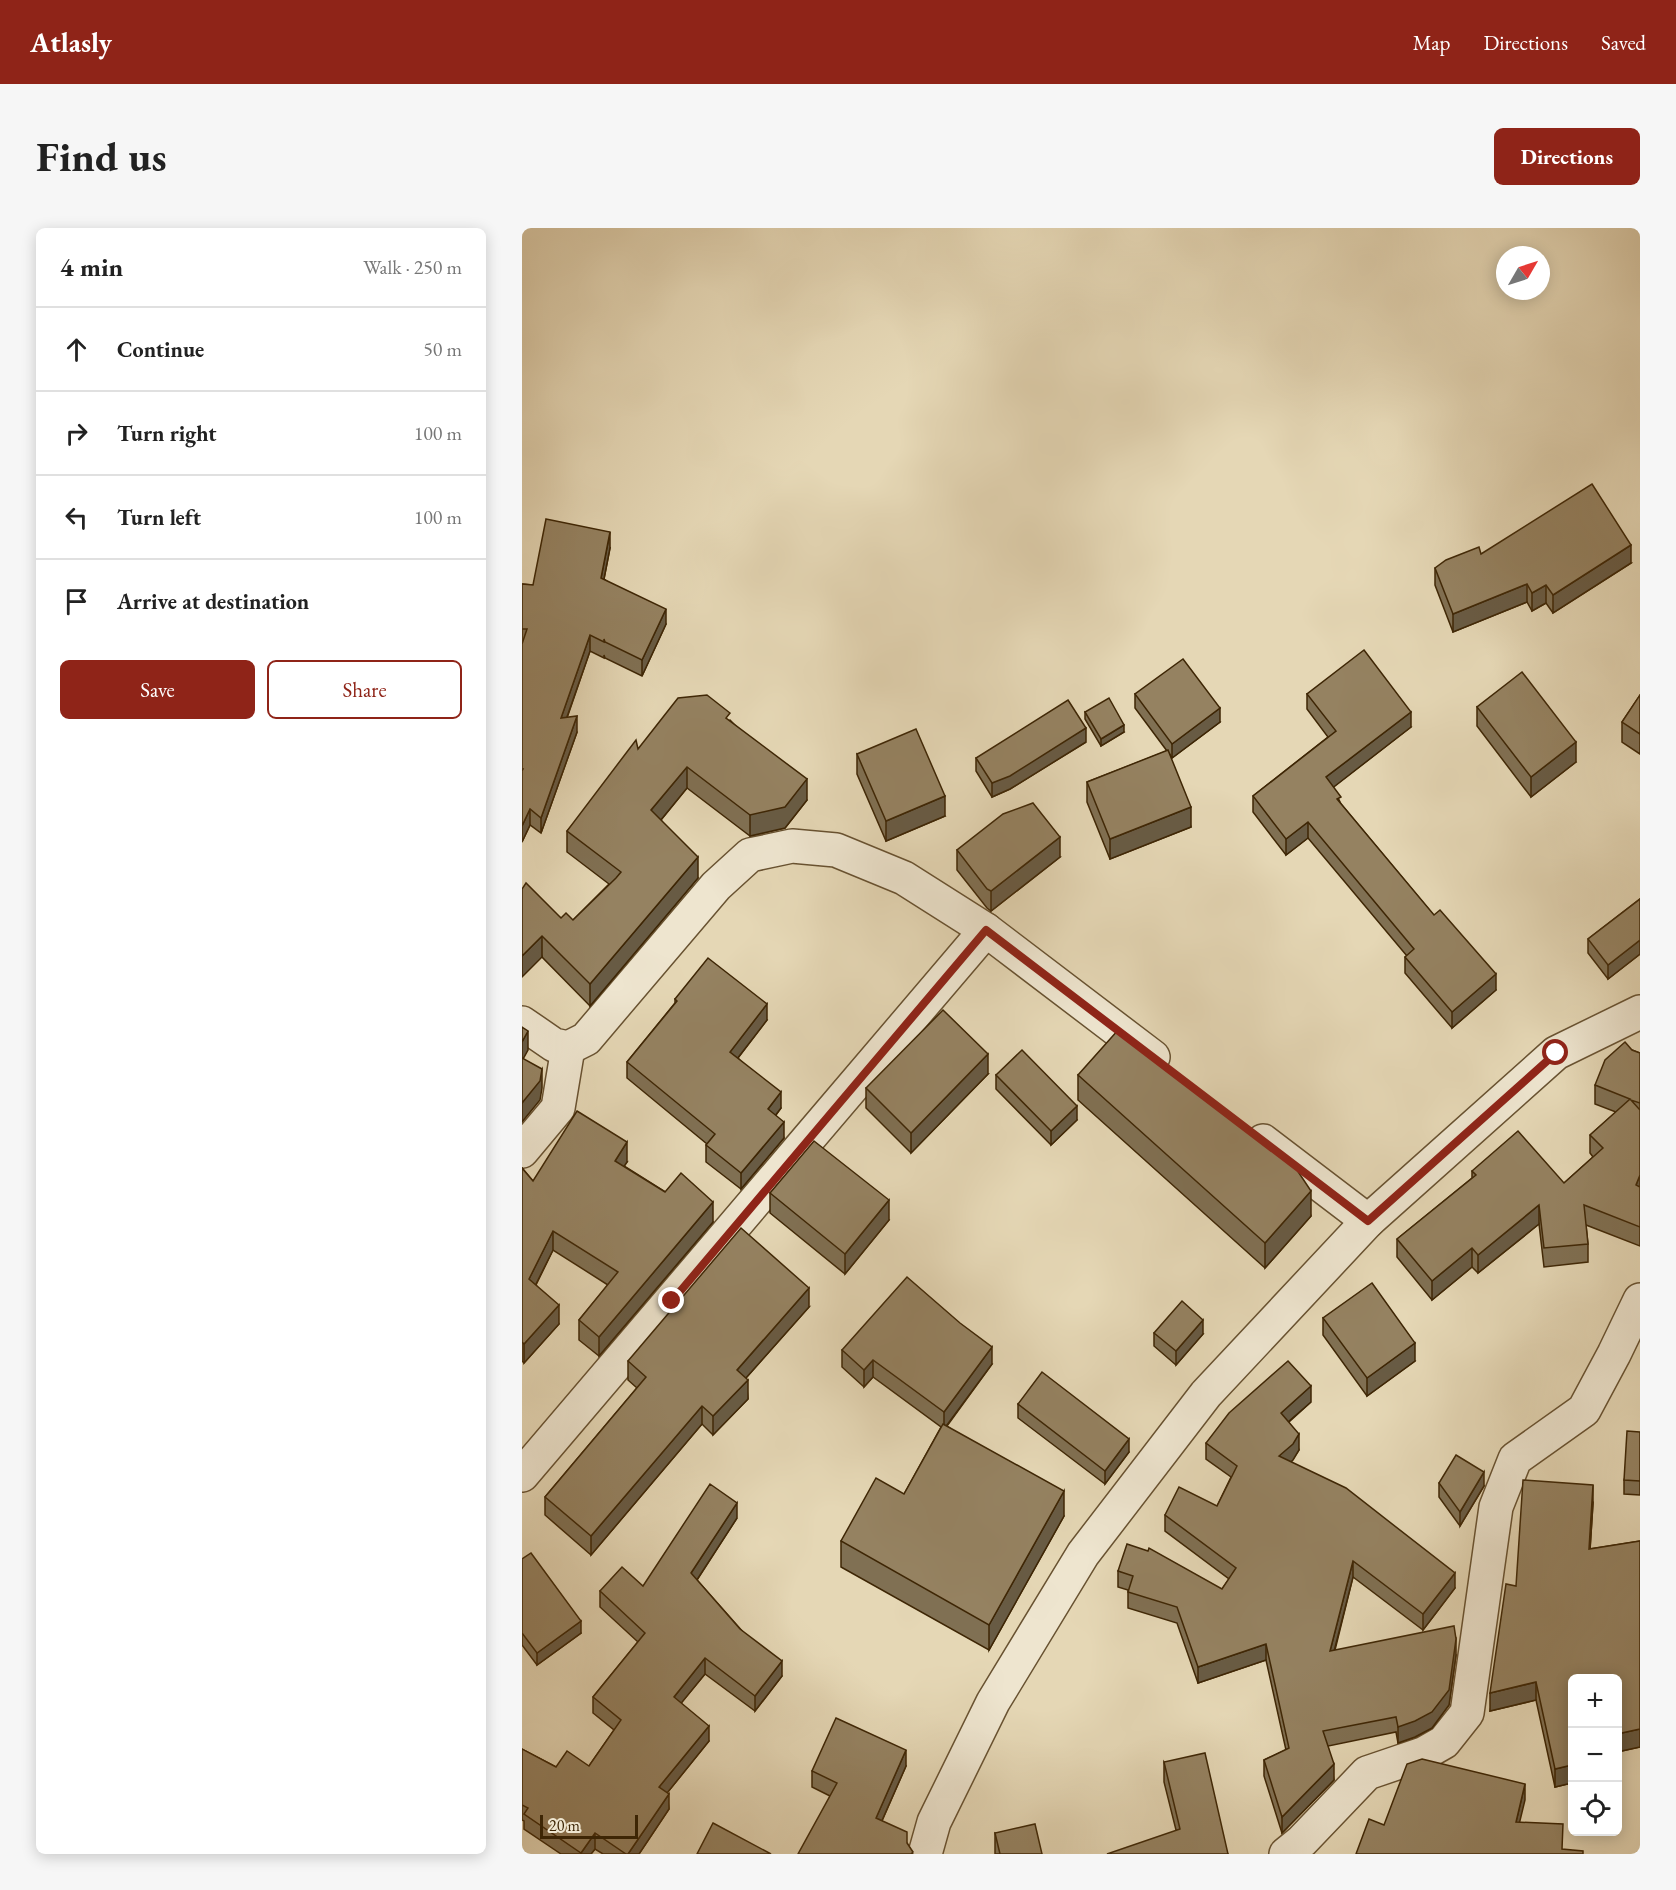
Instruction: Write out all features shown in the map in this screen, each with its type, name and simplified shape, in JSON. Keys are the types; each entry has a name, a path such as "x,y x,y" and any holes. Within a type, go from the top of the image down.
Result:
{"street":[{"path":"522,1023 555,1045 568,1047 586,1039 716,886 750,855 792,846 836,850 904,878 986,930 1180,1077"},
{"path":"522,1475 986,930"},
{"path":"925,1854 934,1822 993,1702 1083,1554 1206,1394 1368,1221 1556,1053 1640,1012"},
{"path":"522,1151 558,1108 568,1047"},
{"path":"1236,1120 1368,1221"},
{"path":"1286,1854 1302,1841 1366,1773 1423,1754 1444,1742 1467,1713 1496,1507 1515,1459 1584,1410 1640,1300"}],"building":[{"path":"1592,484 1631,545 1553,595 1546,585 1532,593 1527,584 1453,614 1435,568 1446,560 1479,547 1481,554"},
{"path":"546,519 610,532 601,578 666,609 642,660 605,642 604,639 604,642 590,635 561,718 577,716 541,818 530,809 522,826 522,644 527,629 522,629 522,584 533,585"},
{"path":"1364,650 1411,712 1326,777 1341,797 1337,799 1434,915 1440,910 1496,974 1452,1012 1405,957 1414,949 1308,822 1286,839 1253,796 1336,731 1307,694"},
{"path":"1183,659 1220,708 1172,744 1135,694"},
{"path":"1522,672 1576,742 1531,777 1477,707"},
{"path":"707,695 730,713 726,718 807,779 785,807 750,815 687,767 651,810 698,857 590,984 542,936 522,956 522,889 526,883 561,918 566,913 573,920 616,878 621,872 567,831 636,740 638,749 678,698"},
{"path":"1640,695 1640,734 1622,722"},
{"path":"1109,698 1124,725 1101,739 1085,712"},
{"path":"1068,700 1086,728 1010,776 992,783 976,758"},
{"path":"916,729 945,796 886,821 857,754"},
{"path":"1168,750 1191,807 1110,839 1087,782"},
{"path":"1033,803 1060,837 991,891 987,889 957,850 1003,814"},
{"path":"1640,899 1640,940 1608,965 1588,939"},
{"path":"708,958 767,1004 730,1052 781,1092 768,1109 784,1122 741,1173 706,1145 715,1134 627,1062 677,1001 675,999"},
{"path":"943,1010 988,1054 911,1133 866,1088"},
{"path":"522,1027 528,1031 522,1042"},
{"path":"1119,1029 1297,1165 1295,1167 1311,1191 1265,1243 1078,1075"},
{"path":"1625,1042 1632,1050 1640,1053 1640,1103 1631,1100 1640,1110 1640,1175 1636,1185 1640,1187 1640,1227 1584,1205 1588,1244 1544,1248 1539,1205 1478,1255 1472,1248 1432,1281 1397,1239 1476,1175 1472,1171 1518,1131 1564,1183 1603,1148 1590,1135 1630,1099 1595,1085 1605,1060"},
{"path":"1022,1050 1077,1106 1051,1131 996,1075"},
{"path":"522,1058 542,1069 540,1081 522,1103"},
{"path":"577,1111 627,1142 615,1161 665,1192 681,1173 713,1202 599,1337 579,1320 618,1272 553,1231 529,1279 559,1305 524,1344 522,1342 522,1168 533,1181"},
{"path":"814,1141 889,1200 845,1254 770,1193"},
{"path":"741,1228 809,1288 737,1370 748,1380 713,1416 702,1406 591,1536 545,1497 646,1377 628,1361"},
{"path":"907,1277 960,1323 992,1347 944,1412 873,1360 864,1370 842,1350"},
{"path":"1372,1283 1415,1343 1367,1378 1323,1318"},
{"path":"1182,1301 1203,1320 1176,1351 1154,1333"},
{"path":"1288,1361 1311,1386 1281,1413 1299,1434 1293,1444 1279,1456 1346,1488 1455,1573 1423,1614 1353,1561 1330,1651 1454,1626 1456,1639 1449,1690 1432,1712 1398,1727 1396,1717 1323,1731 1334,1764 1282,1817 1264,1760 1289,1748 1266,1644 1198,1667 1177,1607 1128,1592 1133,1576 1118,1571 1127,1544 1148,1551 1149,1548 1222,1589 1236,1568 1165,1515 1179,1487 1217,1506 1237,1466 1206,1443 1229,1413"},
{"path":"1042,1372 1129,1439 1105,1471 1018,1404"},
{"path":"943,1424 1064,1491 989,1625 841,1541 876,1478 904,1494"},
{"path":"1627,1431 1640,1432 1640,1481 1624,1480"},
{"path":"1456,1455 1484,1472 1460,1512 1439,1483"},
{"path":"1523,1480 1593,1485 1589,1549 1640,1541 1640,1729 1622,1733 1622,1674 1568,1674 1568,1766 1555,1769 1536,1682 1490,1693 1506,1584 1516,1586"},
{"path":"710,1484 737,1503 691,1573 740,1629 782,1661 755,1696 705,1658 674,1697 709,1726 659,1787 669,1794 628,1854 595,1833 581,1853 524,1814 528,1808 522,1805 522,1749 556,1767 567,1751 589,1766 621,1720 593,1697 645,1633 600,1591 622,1567 643,1586"},
{"path":"531,1553 581,1621 537,1653 522,1633 522,1559"},
{"path":"836,1718 906,1750 876,1818 907,1832 907,1843 913,1852 911,1854 798,1854 837,1783 812,1771"},
{"path":"1205,1753 1228,1854 1107,1854 1180,1829 1164,1762"},
{"path":"1422,1759 1525,1784 1516,1822 1563,1824 1562,1849 1583,1851 1583,1854 1356,1854 1369,1819 1384,1825 1407,1764"},
{"path":"713,1823 771,1854 697,1854"},
{"path":"1035,1824 1042,1854 1000,1854 995,1833"}],"route":[{"path":"672,1301 986,930 1368,1221 1556,1053"}]}
